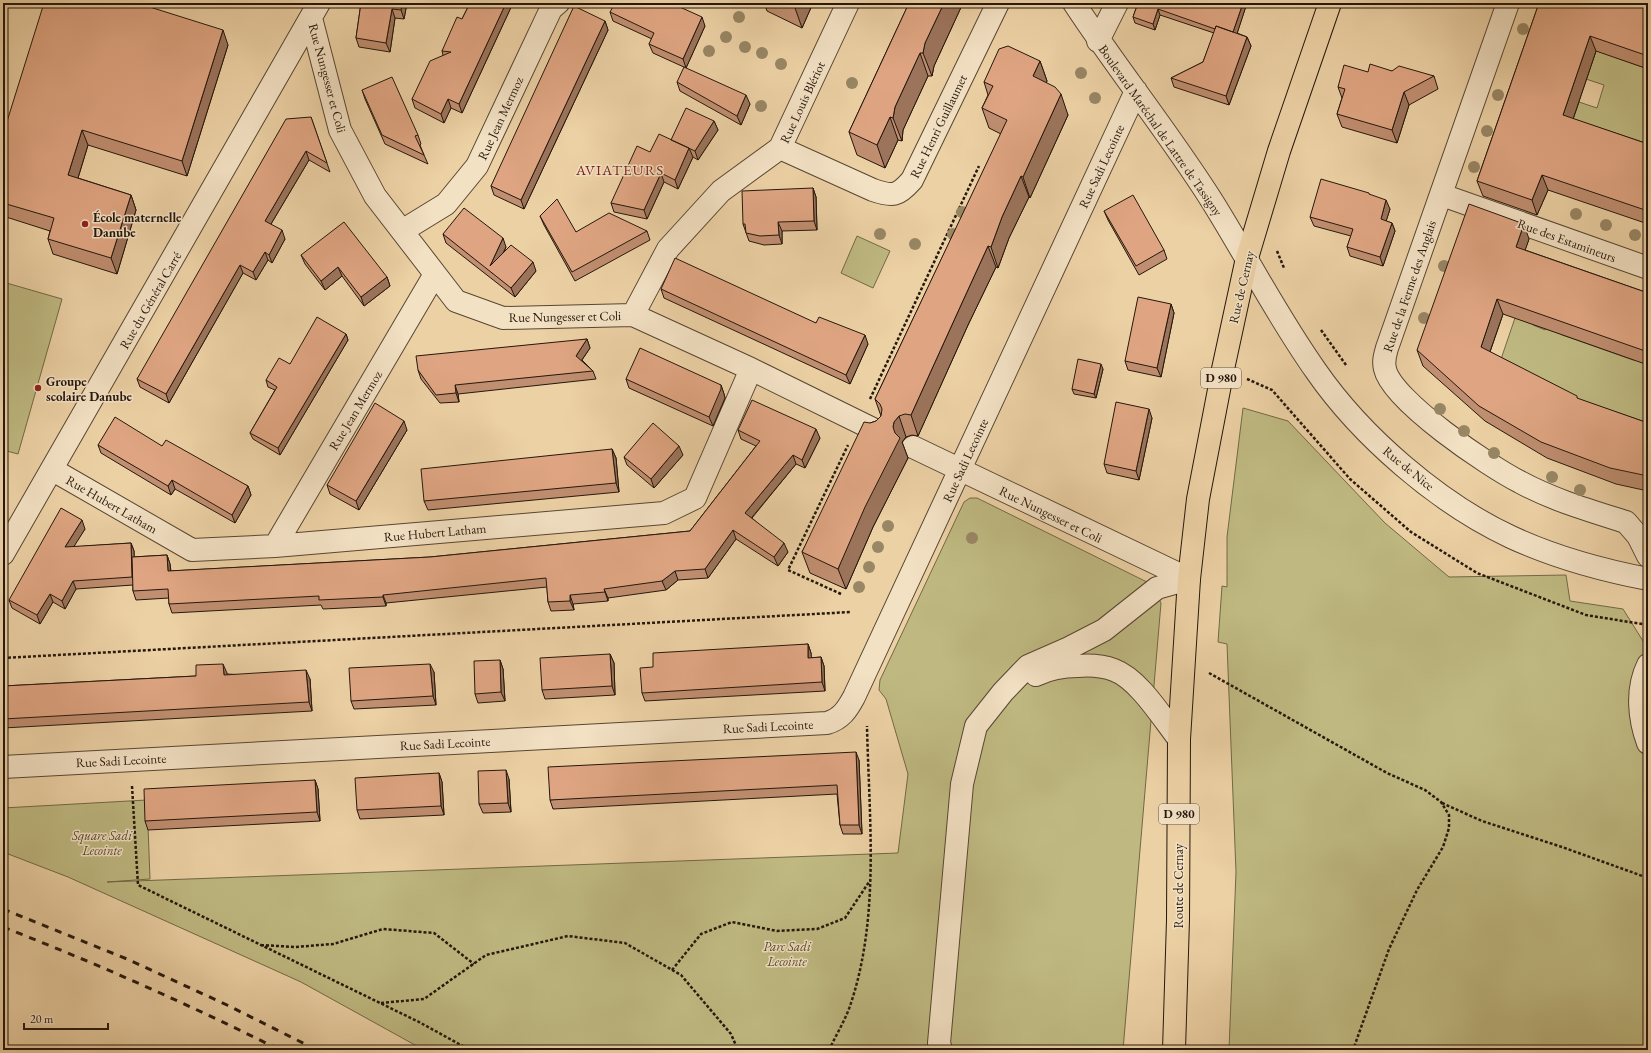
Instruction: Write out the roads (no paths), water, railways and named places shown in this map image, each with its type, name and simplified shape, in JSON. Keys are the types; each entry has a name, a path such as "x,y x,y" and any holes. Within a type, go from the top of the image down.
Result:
{"main road":[{"name":"Rue de Cernay","path":"1189,579 1198,499 1222,369 1247,258 1279,151 1330,3"},
{"name":"Route de Cernay","path":"1174,1050 1178,920 1179,739 1189,579"}],"street":[{"name":"Rue Jean Mermoz","path":"402,231 446,204 477,166 551,9 558,3"},
{"name":"Rue Louis Blériot","path":"633,315 668,249 721,191 780,148 848,3"},
{"name":"Rue Henri Guillaumet","path":"780,148 888,196 902,192 912,180 998,3"},
{"name":"Boulevard Maréchal de Lattre de Tassigny","path":"1074,3 1098,41 1136,91 1207,194 1247,258"},
{"path":"1098,41 1117,3"},
{"name":"Rue de la Ferme des Anglais","path":"1508,3 1384,359 1385,370 1398,391 1432,422 1460,444 1521,483 1626,522 1638,536 1648,556"},
{"name":"Rue Nungesser et Coli","path":"315,10 340,130 375,196 456,301 503,318 633,315 752,369 868,427"},
{"name":"Rue du Général Carré","path":"3,554 53,470 315,10"},
{"name":"Rue Sadi Lecointe","path":"3,767 827,723 837,720 846,711 849,705 1136,91"},
{"name":"Rue des Estamineurs","path":"1442,195 1648,268"},
{"name":"Rue de Nice","path":"1247,258 1274,308 1316,372 1366,432 1393,457 1473,516 1511,537 1579,563 1648,579"},
{"name":"Rue Jean Mermoz","path":"275,546 435,274"},
{"name":"Rue Hubert Latham","path":"53,470 192,550 275,546 664,513 695,498 752,369"},
{"name":"Rue Nungesser et Coli","path":"913,447 1189,579"},
{"path":"941,1050 940,1035 962,784 976,726 1003,692 1028,666 1069,648 1104,630 1157,588 1189,579"},
{"path":"1003,692 1041,673 1068,666 1091,665 1115,670 1130,680 1145,695 1179,739"},
{"path":"1648,665 1642,681 1640,703 1641,725 1648,743"}],"railway":[{"path":"3,909 127,959 227,1005 317,1050"},
{"path":"3,927 143,986 280,1050"}],"place":[{"name":"École maternelle Danube","path":"85,224"},
{"name":"Groupe scolaire Danube","path":"38,388"}],"district":[{"name":"AVIATEURS","path":"620,170"}],"park label":[{"name":"Square Sadi Lecointe","path":"102,842"},
{"name":"Parc Sadi Lecointe","path":"787,954"}]}
